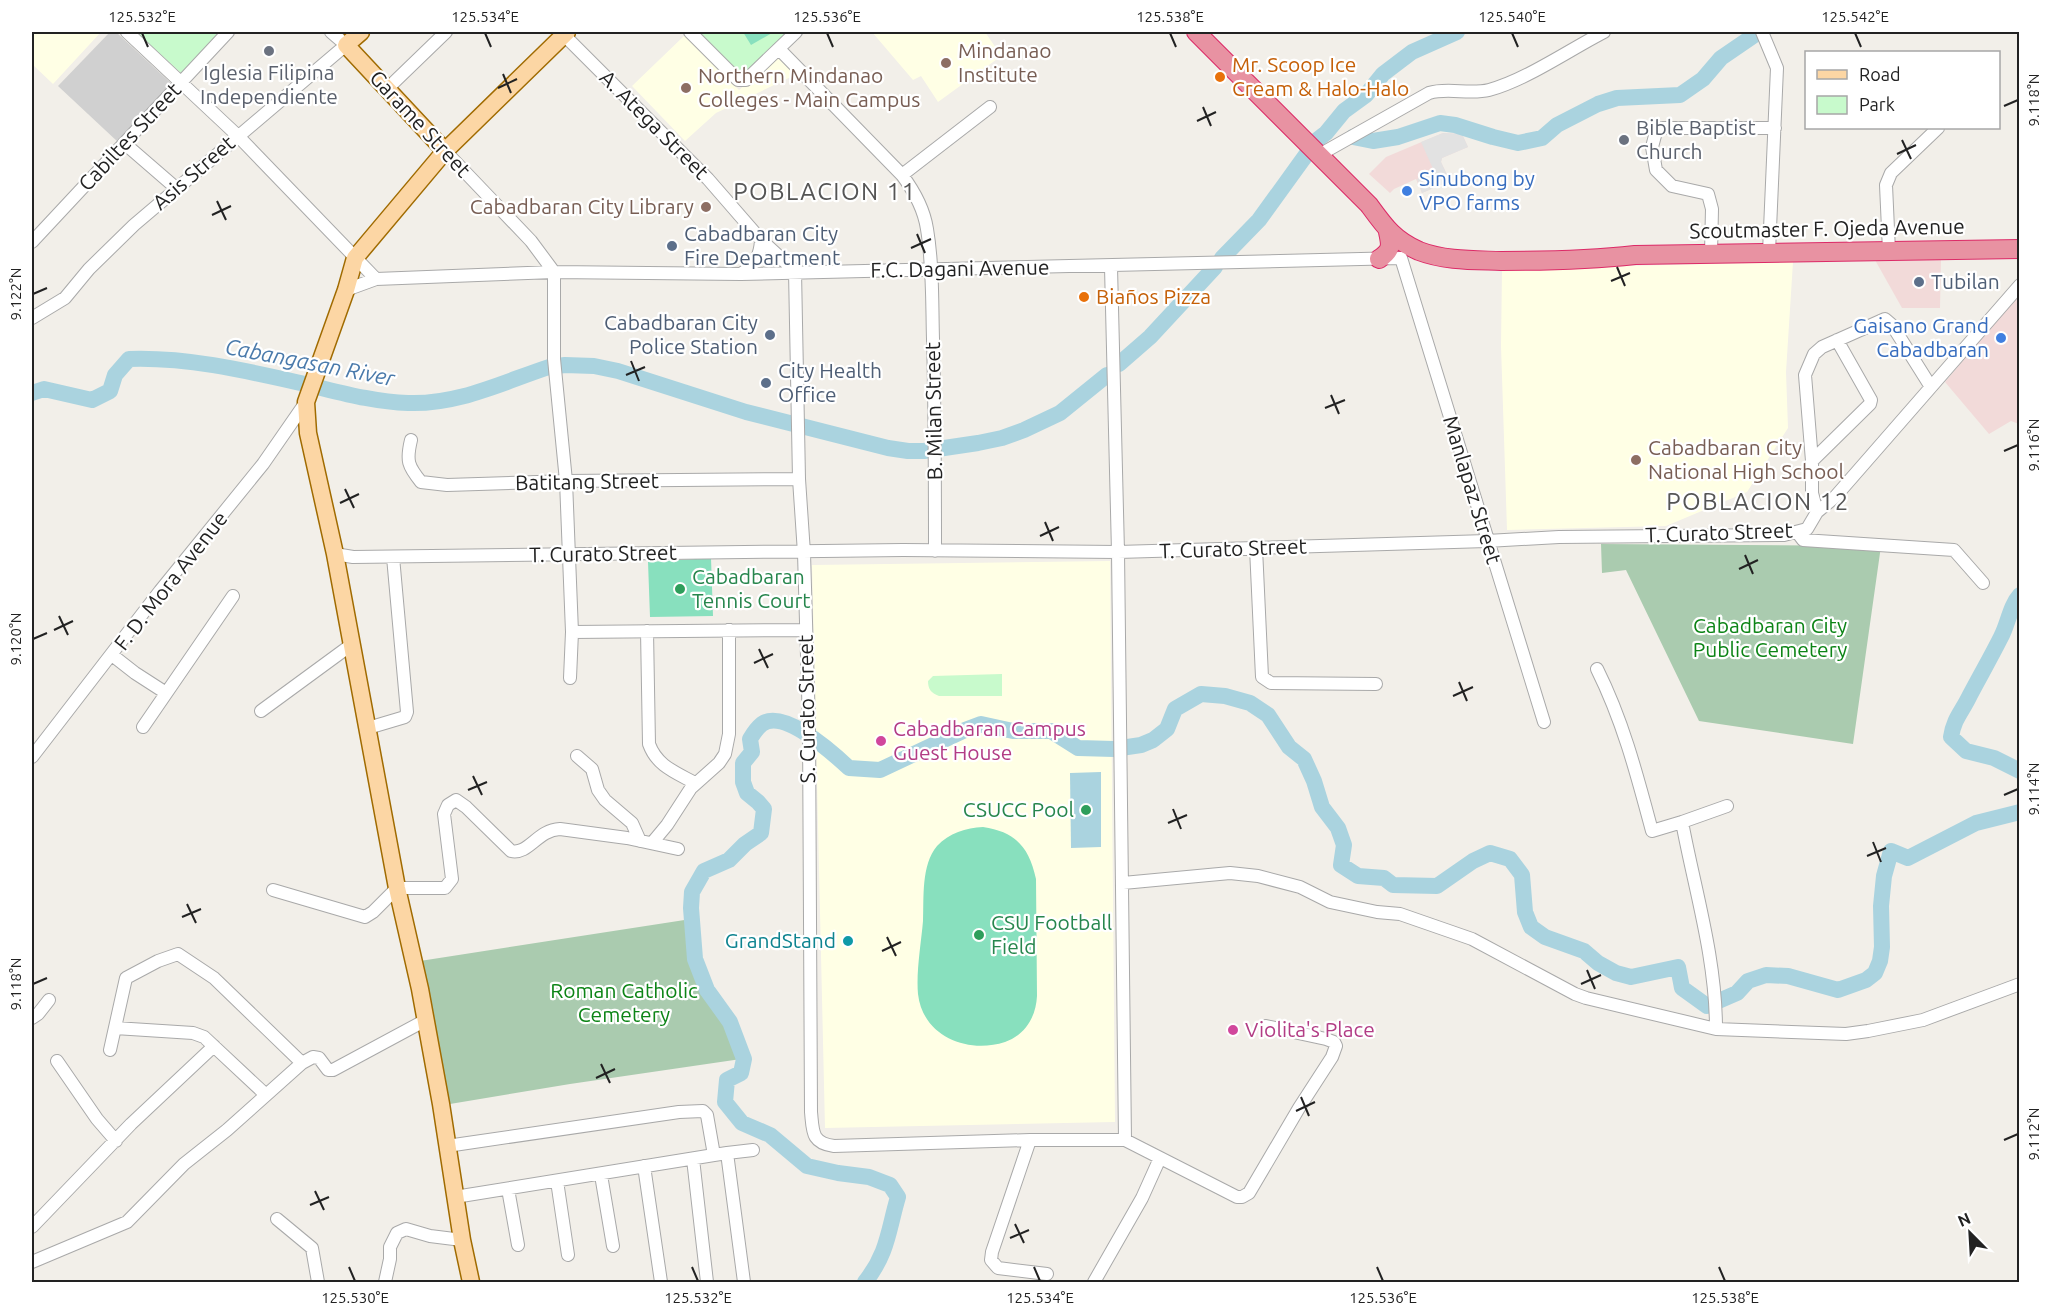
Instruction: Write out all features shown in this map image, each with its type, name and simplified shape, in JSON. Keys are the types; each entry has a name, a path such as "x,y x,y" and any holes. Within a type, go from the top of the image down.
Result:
{"highway":[{"name":"Scoutmaster F. Ojeda Avenue","path":"1196,32 1369,205 1388,232 1421,251 1448,258 1472,260 1587,260 1635,255 1711,253 2019,249"},
{"name":"Scoutmaster F. Ojeda Avenue","path":"1369,205 1410,233 1427,241 1449,246 1472,249 1587,249 1635,255"},
{"path":"1379,259 1389,252 1391,246 1388,232"},
{"path":"1401,258 1448,258"}],"main road":[{"name":"Asis Street","path":"346,45 361,32"},
{"path":"471,1282 420,990 397,888 337,561 311,444 309,393 346,290 355,258 445,151 564,32"},
{"name":"Garame Street","path":"346,45 445,151"}],"street":[{"path":"127,32 237,136 375,279"},
{"name":"Cabiltes Street","path":"32,242 228,32"},
{"name":"Garame Street","path":"331,32 346,45"},
{"path":"387,89 446,32"},
{"name":"A. Atega Street","path":"564,32 708,179 761,240 795,271"},
{"path":"690,32 738,80 746,80 796,32"},
{"path":"1319,155 1429,93 1437,90 1487,90 1525,75 1604,32"},
{"path":"1762,32 1778,68 1769,252"},
{"name":"Asis Street","path":"32,318 64,297 88,269 176,188 346,45"},
{"name":"B. Milan Street","path":"778,49 902,175 914,191 922,211 927,228 931,270 936,457 935,551"},
{"path":"902,175 990,107"},
{"path":"1711,253 1712,209 1708,194 1672,186 1656,170 1652,147 1657,128 1775,128"},
{"path":"1889,251 1886,185 1892,173 1937,129"},
{"path":"124,143 176,188"},
{"name":"Garame Street","path":"445,151 531,241 554,272"},
{"path":"741,274 758,258 761,240"},
{"name":"F.C. Dagani Avenue","path":"346,290 375,279 554,272 741,274 795,271 1111,267 1401,258"},
{"name":"Manlapaz Street","path":"1401,258 1544,722"},
{"path":"1111,267 1118,552 1125,1140"},
{"name":"S. Curato Street","path":"795,271 799,479 804,553 809,725 811,1112 813,1131 818,1141 824,1145 834,1146 1030,1140"},
{"path":"554,272 554,359 566,481 569,554 572,632 570,678"},
{"name":"T. Curato Street","path":"337,561 353,557 569,554 1118,552 1634,535 1784,535 1807,529 1817,512 1835,497 2019,285"},
{"path":"1817,512 1812,493 1812,461 1805,375 1814,354 1822,347 1879,320 1889,320 1931,387"},
{"path":"1812,461 1871,400 1838,340"},
{"name":"F. D. Mora Avenue","path":"32,757 160,591 263,464 309,393"},
{"path":"284,434 292,431 299,433 311,444"},
{"name":"Batitang Street","path":"411,440 407,457 412,470 422,482 447,485 566,481 799,479"},
{"path":"1797,532 1803,540 1954,550 1983,583"},
{"path":"1256,548 1262,677 1271,683 1376,684"},
{"path":"368,728 405,717 407,712 393,557"},
{"path":"143,727 233,596"},
{"path":"646,842 668,825 694,783 719,763 725,754 729,734 729,630"},
{"path":"572,632 805,630"},
{"path":"647,631 649,744 660,763 694,783"},
{"path":"261,711 351,645"},
{"path":"112,655 166,693"},
{"path":"1598,669 1613,701 1630,750 1652,831 1727,806"},
{"path":"577,756 592,769 598,790 605,800 632,823 646,842"},
{"path":"273,890 365,917 397,888 434,889 447,886 452,879 444,814 448,805 456,800 511,851 515,852 524,850 543,833 554,829 646,842 678,849"},
{"path":"1682,822 1702,916 1716,1006 1716,1029"},
{"path":"1123,883 1230,873 1258,876 1300,887 1330,902 1377,912 1400,914 1472,939 1586,998 1716,1029 1846,1034 1869,1031 1923,1020 2019,984"},
{"path":"110,1050 126,978 158,961 178,954 214,978 302,1063"},
{"path":"32,1018 50,1000"},
{"path":"32,1262 127,1221 184,1164 227,1130 302,1063 314,1057 319,1058 328,1070 333,1070 424,1021"},
{"path":"1047,1274 998,1268 991,1260 1030,1140 1125,1140 1237,1197 1242,1197 1249,1193 1332,1057 1336,1046 1334,1042 1326,1039 1266,1026"},
{"path":"115,1028 194,1033 204,1037 266,1095"},
{"path":"32,1227 214,1046"},
{"path":"57,1061 97,1119 116,1141"},
{"path":"447,1146 703,1111 707,1115 714,1155"},
{"path":"455,1197 753,1150"},
{"path":"727,1153 744,1282"},
{"path":"1094,1282 1142,1197 1160,1158"},
{"path":"693,1159 706,1282"},
{"path":"644,1166 662,1282"},
{"path":"601,1174 613,1246"},
{"path":"557,1181 568,1255"},
{"path":"508,1189 518,1245"},
{"path":"278,1219 312,1248 318,1282"},
{"path":"385,1282 390,1247 397,1233 406,1229 430,1236 462,1240"}],"shaded area":[{"path":"32,32 101,32 53,84 32,64"},
{"path":"110,32 116,32 174,86 119,143 58,86"},
{"name":"Mindanao Institute","path":"872,32 985,32 996,48 1004,54 938,102 921,76 913,80"},
{"name":"Northern Mindanao Colleges - Main Campus","path":"685,35 739,90 779,56 795,75 716,113 685,141 632,86"},
{"path":"1443,133 1462,134 1468,147 1442,158 1441,162 1450,181 1422,193 1416,179 1390,193 1369,174 1386,157"},
{"path":"1443,133 1462,134 1468,147 1442,158 1441,162 1450,181 1422,193 1417,179 1434,171 1421,142"},
{"path":"1941,259 1940,308 1902,308 1875,260"},
{"path":"1793,262 1786,372 1788,428 1747,492 1666,526 1507,530 1501,346 1502,269"},
{"name":"Gaisano Grand Cabadbaran","path":"2019,294 2019,424 2011,421 1989,434 1945,382"},
{"path":"1110,561 1115,1122 825,1128 812,565"}],"green space":[{"path":"136,32 220,32 181,73"},
{"path":"695,32 792,32 743,77"},
{"path":"743,32 771,32 772,33 751,45"},
{"name":"Cabadbaran City Public Cemetery","path":"1601,544 1881,546 1853,744 1699,721 1626,570 1602,573"},
{"name":"Cabadbaran Tennis Court","path":"711,558 713,616 650,617 648,562"},
{"path":"1002,674 1002,696 939,696 930,690 928,684 933,676"},
{"name":"CSU Football Field","path":"983,827 1012,837 1025,850 1033,868 1036,879 1037,996 1032,1018 1018,1035 1005,1042 976,1046 950,1039 928,1021 918,994 918,977 924,882 928,862 942,841 964,830"},
{"name":"Roman Catholic Cemetery","path":"691,919 690,960 704,993 729,1024 741,1059 444,1105 420,961"}],"water":[{"name":"CSUCC Pool","path":"1101,772 1101,847 1071,848 1070,773"}],"waterway":[{"name":"Cabangasan River","path":"1317,140 1326,133 1344,111 1366,95 1383,74 1412,52 1457,32"},
{"name":"Cabangasan River","path":"1353,137 1373,141 1398,137 1440,123 1518,143 1542,138 1557,125 1598,104 1617,98 1680,95 1703,79 1721,58 1759,32"},
{"name":"Cabangasan River","path":"1222,258 1259,220 1306,155"},
{"name":"Cabangasan River","path":"1119,364 1150,337 1215,267"},
{"name":"Cabangasan River","path":"32,393 44,389 92,400 110,391 115,375 129,359 173,360 217,366 369,399 408,403 427,403 462,396 549,367 594,366 618,371 746,412 888,448 924,451 1002,438 1024,430 1060,413 1107,375"},
{"path":"2020,595 1997,644 1956,720 1951,737 1966,751 1994,758 2020,771"},
{"path":"865,1282 883,1251 898,1197 890,1185 869,1177 807,1166 770,1135 742,1123 725,1102 727,1080 741,1073 744,1059 730,1022 707,990 695,959 692,892 704,871 729,860 745,844 761,833 764,809 747,793 743,782 743,763 752,752 750,739 762,724 771,721 783,722 821,744 849,768 880,770 981,724 1013,731 1051,731 1078,748 1114,749 1141,745 1153,740 1167,729 1175,709 1201,694 1225,696 1250,703 1268,715 1289,747 1304,759 1322,807 1338,828 1344,845 1341,865 1358,876 1384,878 1393,885 1437,886 1473,861 1490,853 1510,859 1522,875 1525,912 1531,927 1545,937 1584,951 1598,963 1616,973 1631,977 1678,967 1682,988 1707,1006 1737,993 1748,981 1766,975 1788,976 1838,990 1866,980 1875,973 1880,961 1881,906 1884,876 1891,851 1908,858 1976,823 2020,812"}],"place":[{"name":"Iglesia Filipina Independiente","path":"269,51"},
{"name":"Mindanao Institute","path":"946,63"},
{"name":"Mr. Scoop Ice Cream & Halo-Halo","path":"1220,77"},
{"name":"Northern Mindanao Colleges - Main Campus","path":"686,88"},
{"name":"Bible Baptist Church","path":"1624,140"},
{"name":"Sinubong by VPO farms","path":"1407,191"},
{"name":"Cabadbaran City Library","path":"706,207"},
{"name":"Cabadbaran City Fire Department","path":"672,246"},
{"name":"Tubilan","path":"1919,282"},
{"name":"Biaños Pizza","path":"1084,297"},
{"name":"Cabadbaran City Police Station","path":"770,335"},
{"name":"Gaisano Grand Cabadbaran","path":"2001,338"},
{"name":"City Health Office","path":"766,383"},
{"name":"Cabadbaran City National High School","path":"1636,460"},
{"name":"Cabadbaran Tennis Court","path":"680,589"},
{"name":"Cabadbaran Campus Guest House","path":"881,741"},
{"name":"CSUCC Pool","path":"1086,810"},
{"name":"CSU Football Field","path":"979,935"},
{"name":"GrandStand","path":"848,941"},
{"name":"Violita's Place","path":"1233,1030"}],"district":[{"name":"POBLACION 11","path":"825,192"},
{"name":"POBLACION 12","path":"1758,502"}]}
